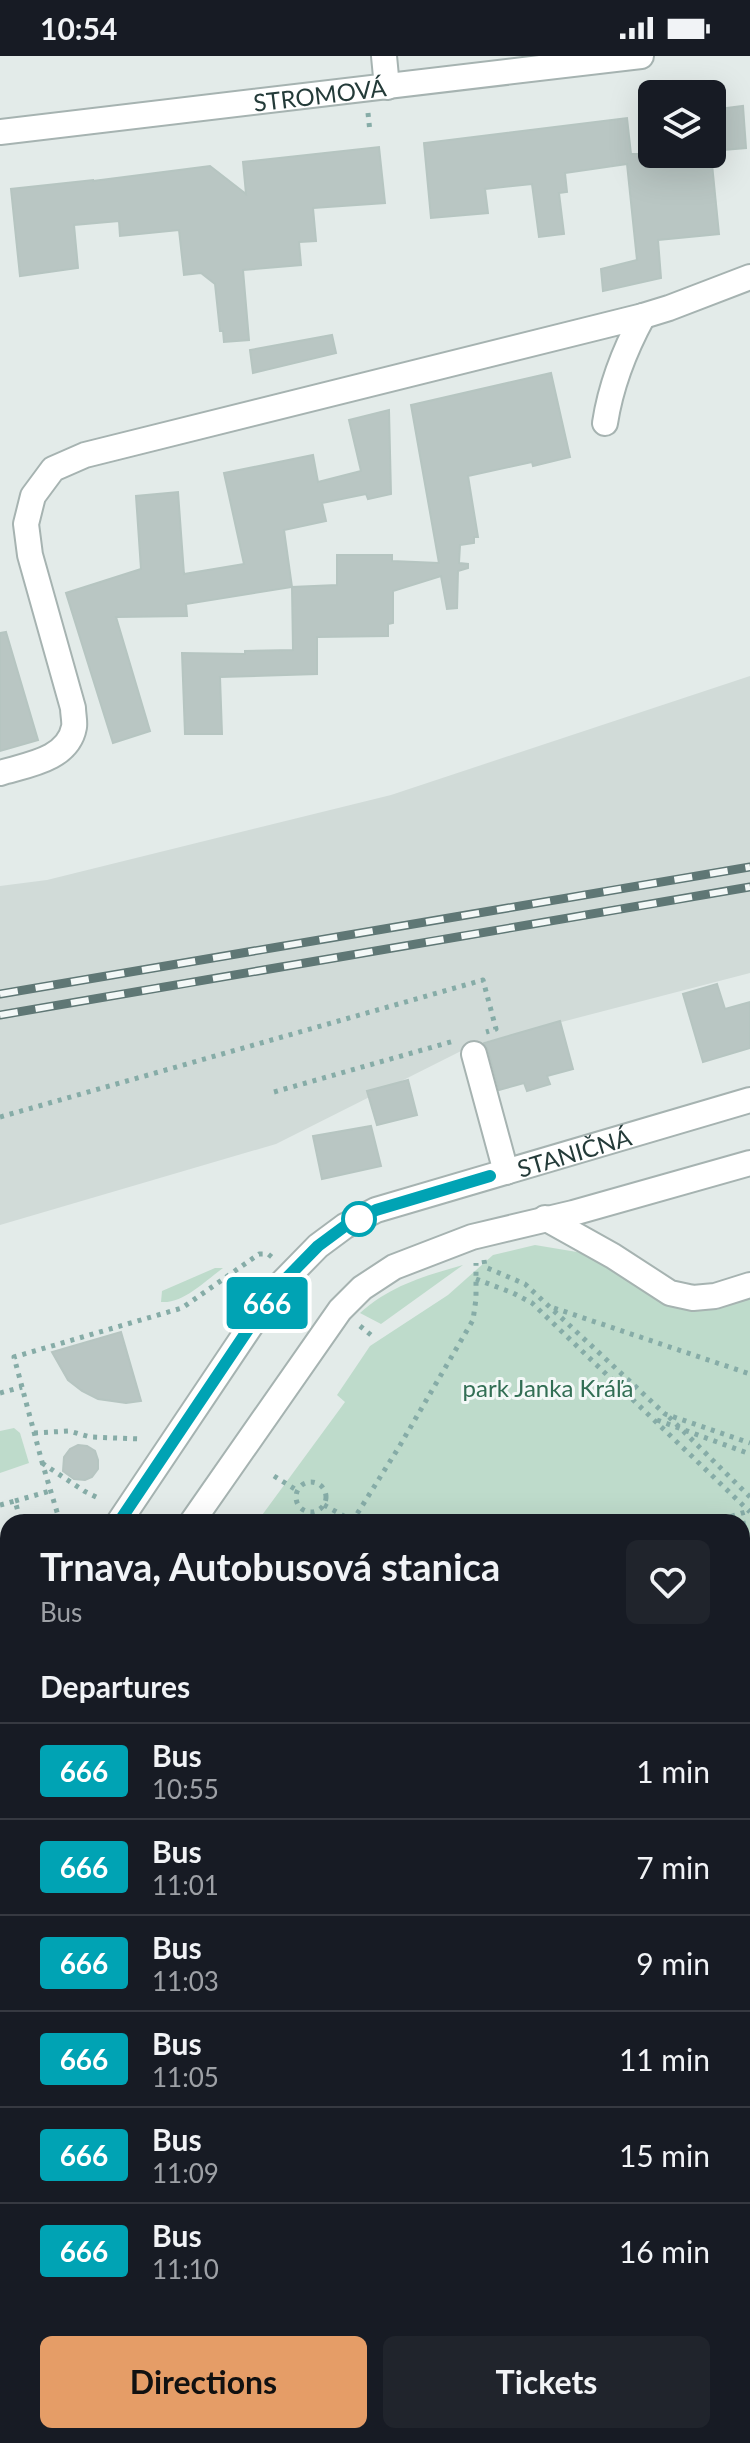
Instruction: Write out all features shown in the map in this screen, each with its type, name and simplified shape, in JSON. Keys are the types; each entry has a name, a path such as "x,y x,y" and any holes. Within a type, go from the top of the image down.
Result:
{"street":[{"path":"384,56 387,87"},
{"name":"STROMOVÁ","path":"0,132 641,56"},
{"path":"0,773 50,758 66,745 74,727 73,708 30,555 26,524 33,496 53,469 85,455 643,316 750,277"},
{"path":"605,423 610,389 626,346 643,316"},
{"path":"474,1041 506,1172"},
{"name":"STANIČNÁ","path":"124,1514 274,1291 318,1246 345,1226 376,1210 750,1100"},
{"path":"198,1514 340,1310 362,1288 394,1267 472,1237 573,1213 750,1163"},
{"path":"545,1218 613,1256 670,1293 693,1298 715,1296 750,1285"}],"path":[{"path":"367,109 370,132"},
{"path":"0,1117 483,980 496,1029 474,1041 274,1092"},
{"path":"57,1514 14,1357 182,1308 259,1254 268,1254 276,1260"},
{"path":"356,1514 473,1320 476,1258"},
{"path":"485,1267 525,1284 750,1497"},
{"path":"476,1279 750,1374"},
{"path":"513,1293 532,1303 750,1512"},
{"path":"0,1393 22,1387"},
{"path":"665,1414 750,1443"},
{"path":"653,1419 750,1454"},
{"path":"34,1433 69,1431 90,1437 142,1439"},
{"path":"42,1462 100,1499"},
{"path":"274,1476 298,1491"},
{"path":"309,1482 319,1484 325,1491 326,1501 316,1511 302,1509 297,1501 298,1491 309,1482"},
{"path":"0,1505 50,1491"},
{"path":"15,1501 19,1514"},
{"path":"324,1505 340,1514"}],"shaded area":[{"path":"750,676 750,973 473,1045 276,1144 0,1225 0,886 47,880 391,795"}],"green space":[{"name":"park Janka Kráľa","path":"535,1245 583,1253 673,1302 750,1296 750,1514 263,1514 345,1402 337,1395 370,1346 448,1295 493,1255"},
{"path":"463,1265 381,1324 360,1313 396,1288"},
{"path":"215,1268 223,1268 186,1296 161,1302 162,1291"},
{"path":"14,1428 20,1433 29,1463 0,1473 0,1431"}],"building":[{"path":"743,106 746,148 726,150 726,108"},
{"path":"627,118 631,154 638,154 638,168 712,168 719,234 658,240 661,278 603,291 601,269 637,260 627,164 565,173 567,192 559,193 564,234 539,237 532,184 485,189 488,213 431,218 424,143"},
{"path":"379,147 385,203 313,208 316,241 299,242 301,265 243,270 249,340 224,342 215,284 201,273 184,275 179,230 120,236 119,221 74,225 78,268 20,276 11,189 210,166 246,194 243,162"},
{"path":"332,335 336,353 253,373 250,350"},
{"path":"551,373 570,457 468,476 478,537 474,537 474,543 460,545 459,563 468,564 468,568 458,571 457,608 447,609 441,576 393,591 393,623 388,624 388,636 317,637 317,674 220,677 222,734 185,734 182,653 245,654 245,651 293,650 292,587 337,585 337,555 392,555 392,561 439,563 411,405"},
{"path":"389,410 391,494 368,499 366,494 322,503 326,521 284,530 292,587 186,604 187,616 116,617 150,731 113,743 66,593 141,569 136,496 178,492 184,574 244,564 224,473 313,455 318,482 361,471 349,420"},
{"path":"6,632 38,740 0,751 0,633"},
{"path":"717,984 725,1009 750,1002 750,1048 703,1062 683,994"},
{"path":"560,1021 573,1069 547,1076 550,1084 527,1091 524,1083 499,1090 484,1043"},
{"path":"408,1080 417,1115 377,1125 367,1091"},
{"path":"371,1126 381,1166 322,1179 313,1136"},
{"path":"121,1332 141,1401 126,1403 98,1399 82,1391 68,1380 52,1352"},
{"path":"78,1445 95,1451 98,1460 98,1469 85,1480 74,1479 63,1471 64,1457"}],"railway":[{"path":"0,994 750,867"},
{"path":"0,1015 750,887"}],"bus line":[{"name":"666","path":"124,1514 274,1291 318,1246 345,1226 376,1210 490,1176"}]}
